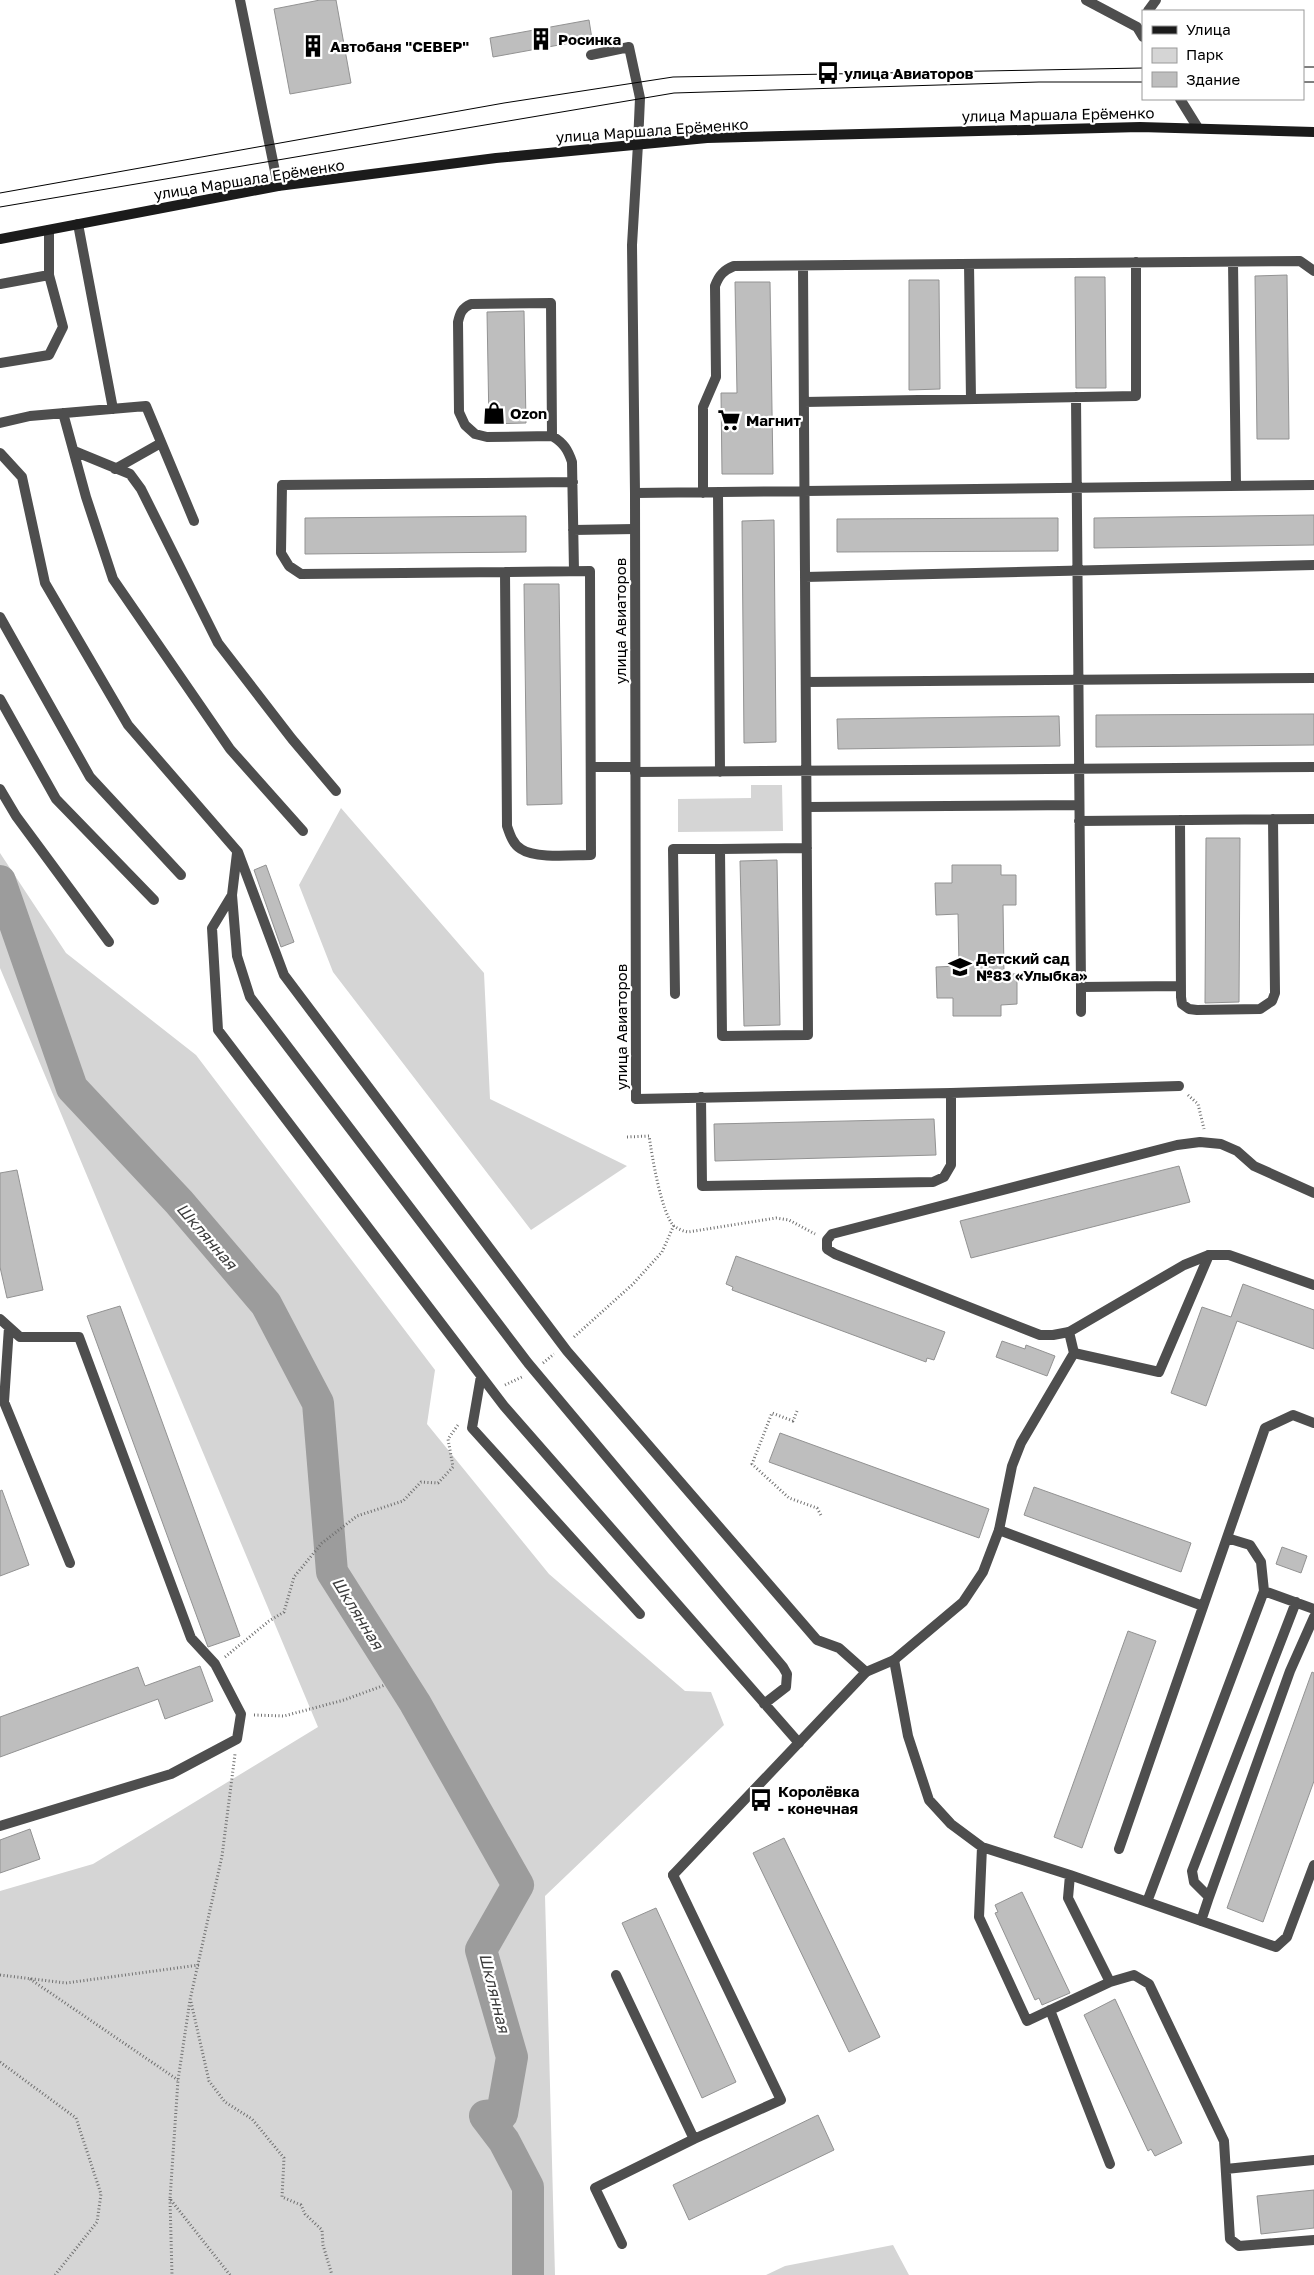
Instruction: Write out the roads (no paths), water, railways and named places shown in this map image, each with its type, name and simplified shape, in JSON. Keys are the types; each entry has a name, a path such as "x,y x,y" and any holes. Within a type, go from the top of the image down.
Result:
{"main road":[{"name":"улица Маршала Ерёменко","path":"0,239 278,186 496,158 707,138 1140,127 1314,132"}],"street":[{"path":"240,0 278,186"},
{"path":"1086,0 1140,22"},
{"name":"улица Авиаторов","path":"591,55 629,47 640,98 632,245 635,493 636,1099 701,1097"},
{"path":"1181,100 1198,128"},
{"path":"78,224 113,409"},
{"path":"0,363 49,355 63,327 49,275 49,230"},
{"path":"703,493 703,407 716,377 715,286 719,276 725,270 734,266 1300,261 1314,271"},
{"path":"804,402 1136,396 1136,262"},
{"path":"1233,262 1236,486"},
{"path":"969,264 971,399"},
{"path":"720,849 722,1036 808,1035 803,266"},
{"path":"0,284 49,275"},
{"path":"552,436 551,303 471,304 465,307 460,313 458,322 459,412 465,425 475,434 487,437 552,436 561,441 568,450 572,462 573,482 574,571"},
{"path":"1076,397 1081,1012"},
{"path":"0,423 30,416 146,406 194,522"},
{"path":"64,414 86,497 113,579 230,749 303,831"},
{"path":"116,469 161,443"},
{"path":"74,452 130,474 142,489 218,643 292,739 336,791"},
{"path":"0,453 22,477 45,583 128,725 238,852 284,975 567,1351 817,1640 839,1648 866,1672"},
{"path":"505,572 507,826 512,840 521,850 534,854 591,855 590,571 302,574 289,566 281,553 282,485 573,482"},
{"path":"635,493 1314,485"},
{"path":"718,492 720,772"},
{"path":"573,530 635,529"},
{"path":"805,577 1314,565"},
{"path":"0,617 90,777 181,875"},
{"path":"806,682 1314,678"},
{"path":"0,699 56,799 154,900"},
{"path":"591,767 720,772 1314,768"},
{"path":"0,789 16,816 109,942"},
{"path":"807,807 1079,805"},
{"path":"1180,820 1182,1004 1197,1010 1260,1009 1272,1001 1275,994 1273,819"},
{"path":"1079,821 1314,819"},
{"path":"675,994 673,850 807,848"},
{"path":"238,852 232,895 237,956 250,997 528,1363 784,1667 787,1674 786,1687 764,1704"},
{"path":"232,895 212,928 218,1030 504,1406 799,1743"},
{"path":"1081,987 1181,986"},
{"path":"951,1093 951,1165 944,1177 933,1182 702,1186 701,1097 951,1093 1179,1086"},
{"path":"1314,1193 1254,1166 1237,1151 1220,1144 1200,1142 1168,1147 832,1234 827,1240 827,1248 835,1254 1040,1335 1069,1332 1184,1265 1209,1255 1229,1255 1314,1285"},
{"path":"1074,1353 1160,1372 1209,1255"},
{"path":"0,1319 20,1336 79,1337 191,1638 215,1664 241,1714 237,1739 171,1774 0,1826"},
{"path":"9,1327 4,1402 70,1563"},
{"path":"622,2244 595,2188 694,2139 781,2100 673,1875 866,1672 894,1660 963,1602 983,1572 999,1530 1012,1466 1021,1443 1074,1353 1069,1332"},
{"path":"481,1376 472,1428 640,1614"},
{"path":"1119,1849 1265,1428 1293,1415 1314,1423"},
{"path":"999,1530 1203,1606"},
{"path":"1147,1902 1264,1591 1261,1562 1250,1545 1227,1538"},
{"path":"1264,1591 1314,1609"},
{"path":"1209,1897 1194,1882 1192,1871 1296,1602"},
{"path":"1201,1921 1290,1672 1314,1617"},
{"path":"894,1660 908,1736 930,1800 951,1824 982,1847 1070,1875 1276,1947 1287,1937 1314,1864"},
{"path":"982,1847 979,1916 1027,2021 1110,1982 1134,1975 1149,1984 1224,2141 1230,2239 1240,2246 1314,2243"},
{"path":"1070,1875 1068,1898 1110,1982"},
{"path":"616,1975 694,2139"},
{"path":"1050,2010 1110,2164"},
{"path":"1226,2169 1314,2160"}],"waterway":[{"name":"Шклянная","path":"0,881 72,1088 179,1202 266,1304 318,1403 332,1572 415,1703 518,1885 481,1950 512,2057 502,2114 485,2116 504,2141 528,2187 528,2275"}],"tram line":[{"path":"1304,67 1314,67"},
{"path":"0,193 504,103 673,77 1142,68"},
{"path":"0,207 674,93 1039,82 1142,82"},
{"path":"1304,82 1314,82"}],"place":[{"name":"Росинка","path":"541,39"},
{"name":"Автобаня \"СЕВЕР\"","path":"313,46"},
{"name":"улица Авиаторов","path":"828,73"},
{"name":"Ozon","path":"494,413"},
{"name":"Магнит","path":"729,420"},
{"name":"Детский сад №83 «Улыбка»","path":"960,967"},
{"name":"Королёвка - конечная","path":"761,1800"}]}
